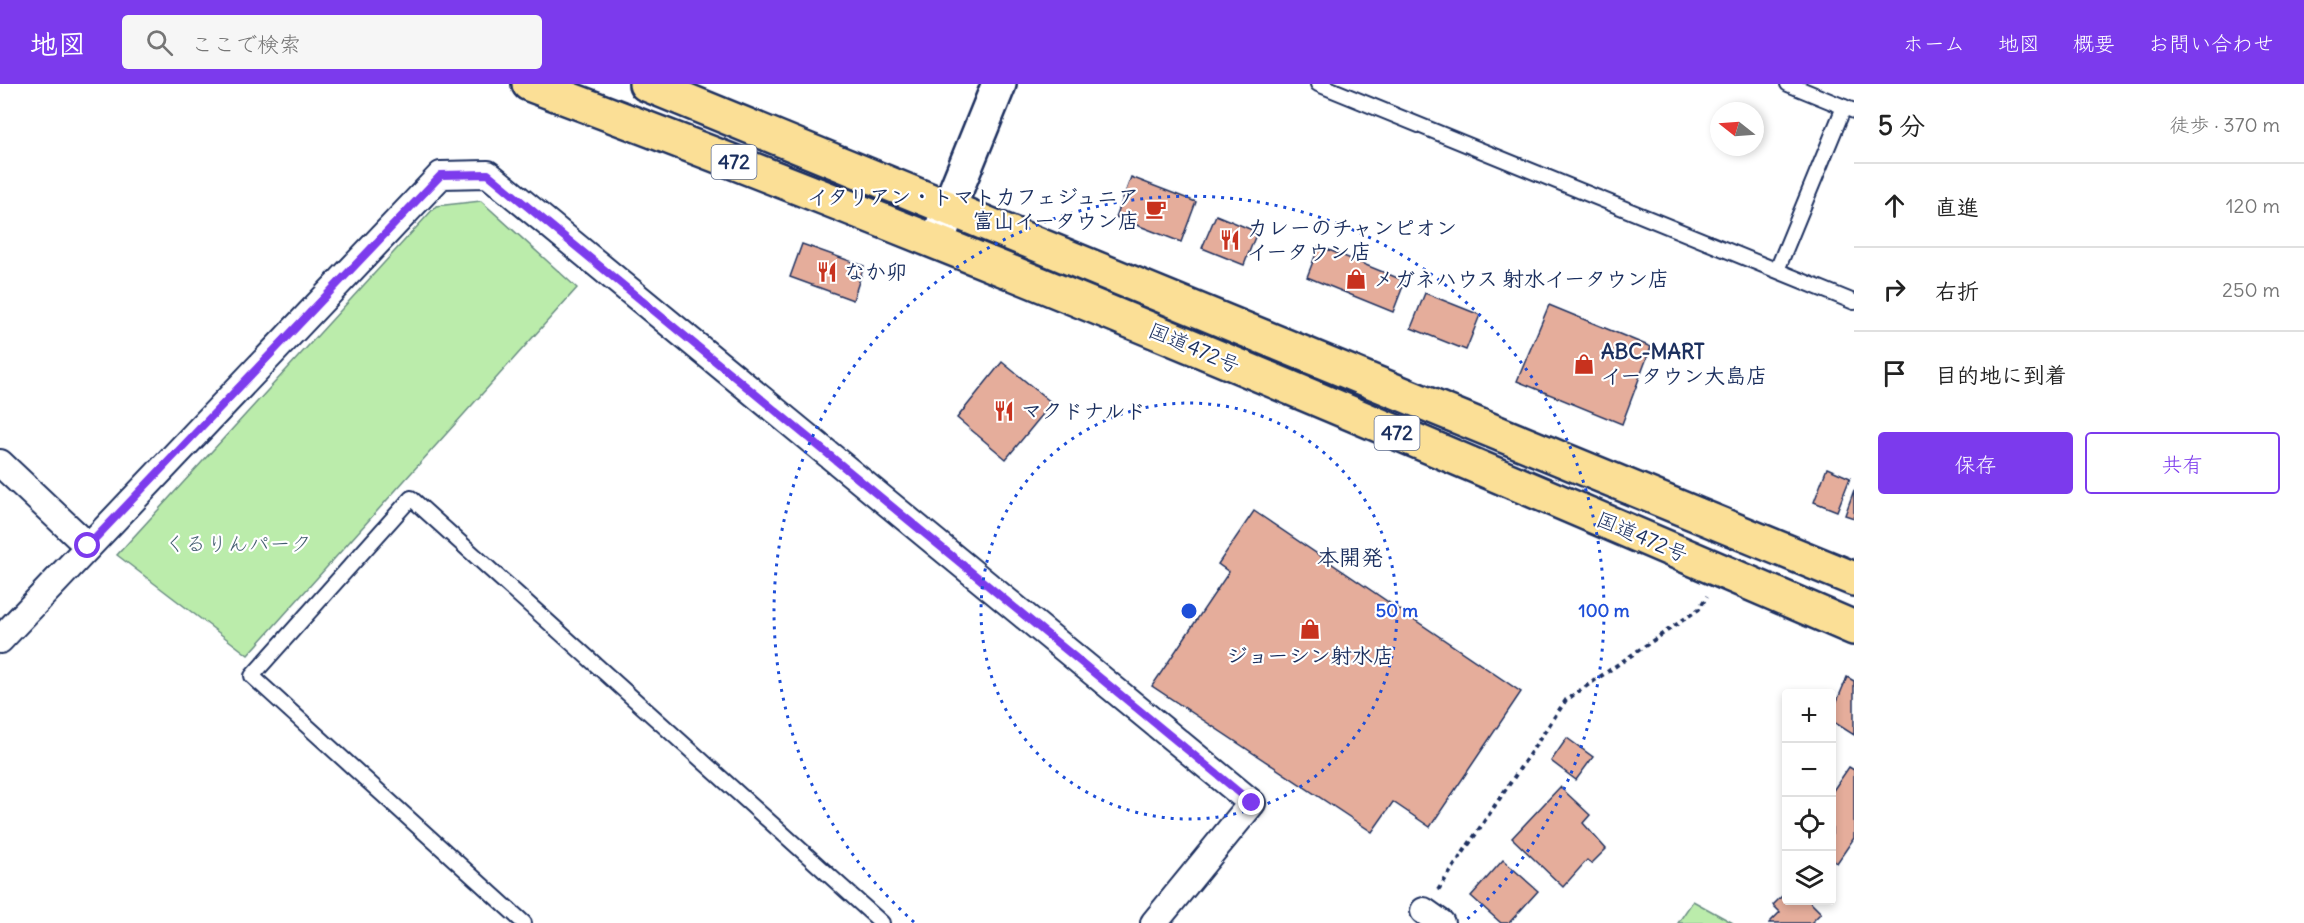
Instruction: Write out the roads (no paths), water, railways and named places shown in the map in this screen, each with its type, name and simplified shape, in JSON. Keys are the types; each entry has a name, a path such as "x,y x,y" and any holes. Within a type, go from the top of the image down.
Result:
{"highway":[{"name":"国道472号","path":"529,84 938,241 1854,627"},
{"name":"国道472号","path":"646,84 1854,579"}],"street":[{"path":"938,241 949,207 999,84"},
{"path":"0,640 441,175 488,174 1252,803 1154,923"},
{"path":"0,463 88,546"}],"lane":[{"path":"1318,84 1854,302"},
{"path":"1777,270 1849,109 1788,84"},
{"path":"524,923 252,676 411,498 882,923"}],"place":[{"name":"イタリアン・トマトカフェジュニア 富山イータウン店","path":"1156,209"},
{"name":"カレーのチャンピオン イータウン店","path":"1230,240"},
{"name":"なか卯","path":"827,272"},
{"name":"メガネハウス 射水イータウン店","path":"1356,279"},
{"name":"ABC-MART イータウン大島店","path":"1584,364"},
{"name":"マクドナルド","path":"1004,411"},
{"name":"ジョーシン射水店","path":"1310,629"}],"district":[{"name":"本開発","path":"1350,557"}],"park label":[{"name":"くるりんパーク","path":"238,544"}]}
